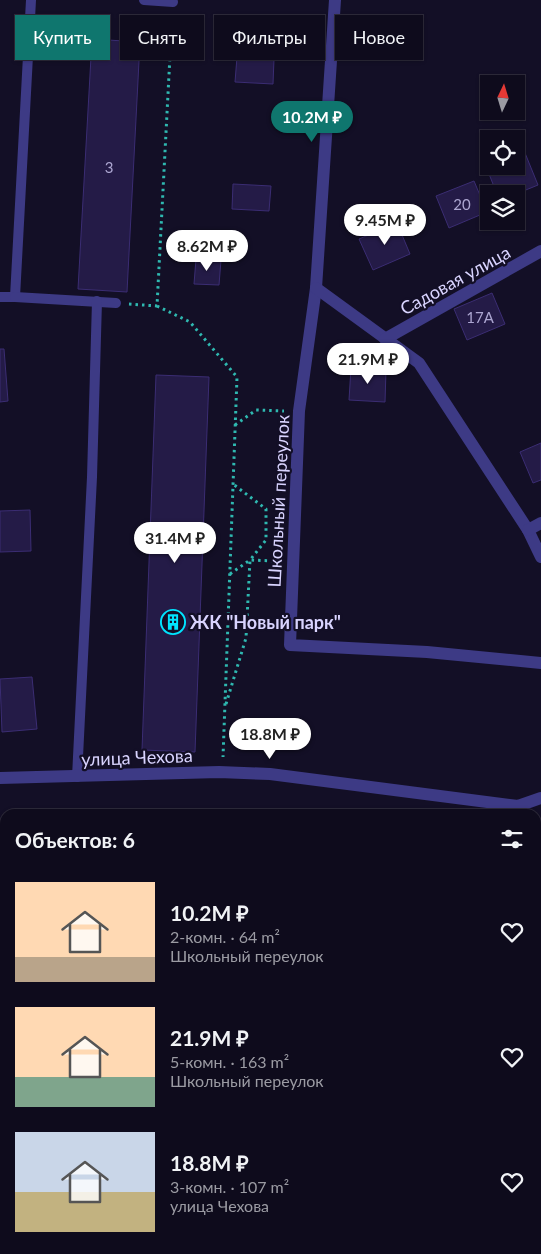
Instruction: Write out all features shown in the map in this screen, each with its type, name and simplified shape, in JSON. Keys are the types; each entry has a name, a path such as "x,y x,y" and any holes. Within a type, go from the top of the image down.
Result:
{"street":[{"name":"Школьный переулок","path":"335,0 316,288 299,411 290,645 427,652 541,663"},
{"name":"Садовая улица","path":"385,339 541,251"},
{"path":"316,288 419,363 528,530 541,557"},
{"path":"528,530 541,523"},
{"name":"улица Чехова","path":"0,778 219,772 270,774 518,806 541,798"}],"lane":[{"path":"15,297 31,0"},
{"path":"144,0 173,2"},
{"path":"0,297 116,303"},
{"path":"77,777 92,477 97,301"}],"path":[{"path":"157,306 173,2"},
{"path":"116,303 157,306 190,322 237,377 223,769 219,772"},
{"path":"235,426 256,410 299,411"},
{"path":"230,574 250,560 266,540 266,509 233,484"},
{"path":"250,560 292,562"},
{"path":"225,710 246,638 250,560"}],"building":[{"path":"110,40 120,41 120,60 139,60 127,292 78,289 91,60 110,60"},
{"path":"237,60 274,60 273,84 235,82"},
{"path":"525,153 538,185 525,190 525,185 493,185 489,175 525,175"},
{"path":"474,181 480,195 480,215 449,228 436,196"},
{"path":"233,184 271,186 269,211 232,209"},
{"path":"397,223 410,254 373,270 359,239"},
{"path":"196,259 221,260 219,285 194,284"},
{"path":"492,293 505,324 467,340 454,309"},
{"path":"0,349 4,349 8,401 0,402"},
{"path":"351,368 386,370 385,402 349,400"},
{"name":"ЖК \"Новый парк\"","path":"156,375 209,377 195,752 142,750"},
{"path":"541,443 541,480 533,483 520,452"},
{"path":"30,510 31,551 0,552 0,511"},
{"path":"32,677 37,729 2,732 0,679"}],"place":[{"name":"ЖК \"Новый парк\"","path":"173,622"}]}
